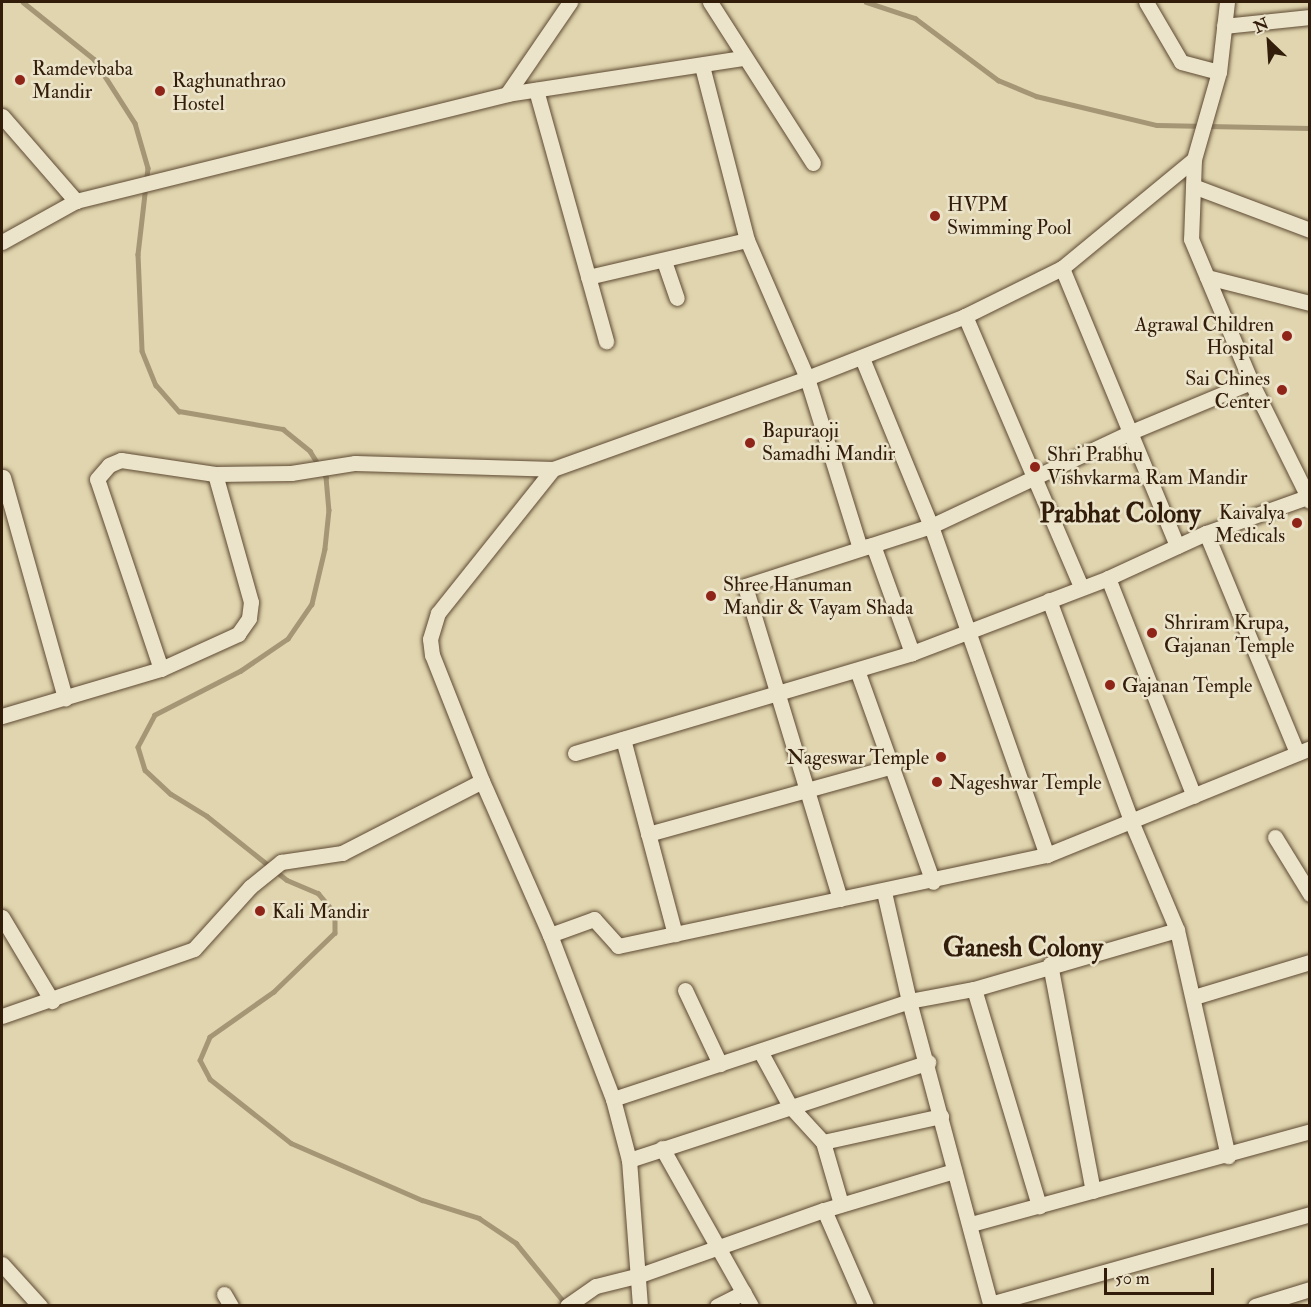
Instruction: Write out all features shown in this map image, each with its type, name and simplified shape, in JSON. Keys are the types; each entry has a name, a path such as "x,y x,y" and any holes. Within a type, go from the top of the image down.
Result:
{"street":[{"path":"507,94 570,2"},
{"path":"710,2 743,58 813,163"},
{"path":"1146,2 1181,62 1220,72"},
{"path":"575,753 912,653 1108,578 1206,533 1308,499 1251,381 1191,239 1196,154 1220,72 1227,2"},
{"path":"1224,26 1310,17"},
{"path":"2,242 76,201 158,180 507,94 743,58"},
{"path":"702,66 747,240 807,378 860,548 873,545"},
{"path":"536,90 606,341"},
{"path":"2,116 76,201"},
{"path":"161,669 97,479 109,465 120,460 215,474 291,473 355,463 553,469 862,358 965,316 1062,268 1196,154"},
{"path":"1193,186 1310,230"},
{"path":"588,277 747,240"},
{"path":"664,261 677,298"},
{"path":"1062,268 1177,546"},
{"path":"1207,277 1310,303"},
{"path":"965,316 1031,477 1081,587"},
{"path":"862,358 931,526 1047,855"},
{"path":"840,898 745,586 931,526 1031,477 1251,381"},
{"path":"553,469 438,613 431,626 432,655 482,781 550,935 613,1099 629,1160 640,1275 640,1305"},
{"path":"2,716 161,669 238,634 249,618 251,602 215,474"},
{"path":"3,477 65,698"},
{"path":"550,935 594,919 618,946 840,898 933,882 1047,855 1303,751 1206,533"},
{"path":"873,545 912,653"},
{"path":"1108,578 1194,796"},
{"path":"1049,600 1131,821 1177,930 1194,997 1228,1156"},
{"path":"856,670 894,766 933,882"},
{"path":"622,739 675,934"},
{"path":"648,834 894,766"},
{"path":"2,1016 52,1001 194,949 250,887 280,862 342,853 482,781"},
{"path":"1275,837 1304,873 1310,894"},
{"path":"884,892 909,1001 954,1171 971,1224 990,1304 1310,1214"},
{"path":"2,917 52,1001"},
{"path":"613,1099 909,1001 974,989 1050,964 1177,930"},
{"path":"1194,997 1310,962"},
{"path":"1050,964 1093,1191"},
{"path":"974,989 1039,1206"},
{"path":"685,990 720,1064"},
{"path":"760,1051 790,1106 823,1142 841,1204"},
{"path":"629,1160 927,1062"},
{"path":"823,1142 940,1116"},
{"path":"971,1224 1228,1156 1310,1131"},
{"path":"662,1148 747,1299 717,1305"},
{"path":"567,1305 596,1286 640,1275 841,1204 954,1171"},
{"path":"824,1210 866,1305"},
{"path":"2,1264 40,1305"},
{"path":"1255,1305 1310,1289"}],"waterway":[{"path":"23,2 94,59 135,123 148,168 138,254 142,351 156,385 179,411 283,429 310,451 326,477 329,510 325,549 312,604 288,639 241,671 155,715 138,747 145,770 171,794 207,816 287,880 318,893 335,913 335,933 274,992 210,1037 200,1060 210,1079 291,1143 422,1200 479,1218 516,1243 565,1303"},
{"path":"866,2 915,18 998,80 1036,96 1157,125 1310,128"}],"place":[{"name":"Ramdevbaba Mandir","path":"20,80"},
{"name":"Raghunathrao Hostel","path":"160,91"},
{"name":"HVPM Swimming Pool","path":"935,216"},
{"name":"Agrawal Children Hospital","path":"1287,336"},
{"name":"Sai Chines Center","path":"1282,390"},
{"name":"Bapuraoji Samadhi Mandir","path":"750,443"},
{"name":"Shri Prabhu Vishvkarma Ram Mandir","path":"1035,467"},
{"name":"Kaivalya Medicals","path":"1297,523"},
{"name":"Shree Hanuman Mandir & Vayam Shada","path":"711,596"},
{"name":"Shriram Krupa, Gajanan Temple","path":"1152,633"},
{"name":"Gajanan Temple","path":"1110,685"},
{"name":"Nageswar Temple","path":"941,757"},
{"name":"Nageshwar Temple","path":"937,782"},
{"name":"Kali Mandir","path":"260,911"}],"district":[{"name":"Prabhat Colony","path":"1120,515"},
{"name":"Ganesh Colony","path":"1023,949"}]}
